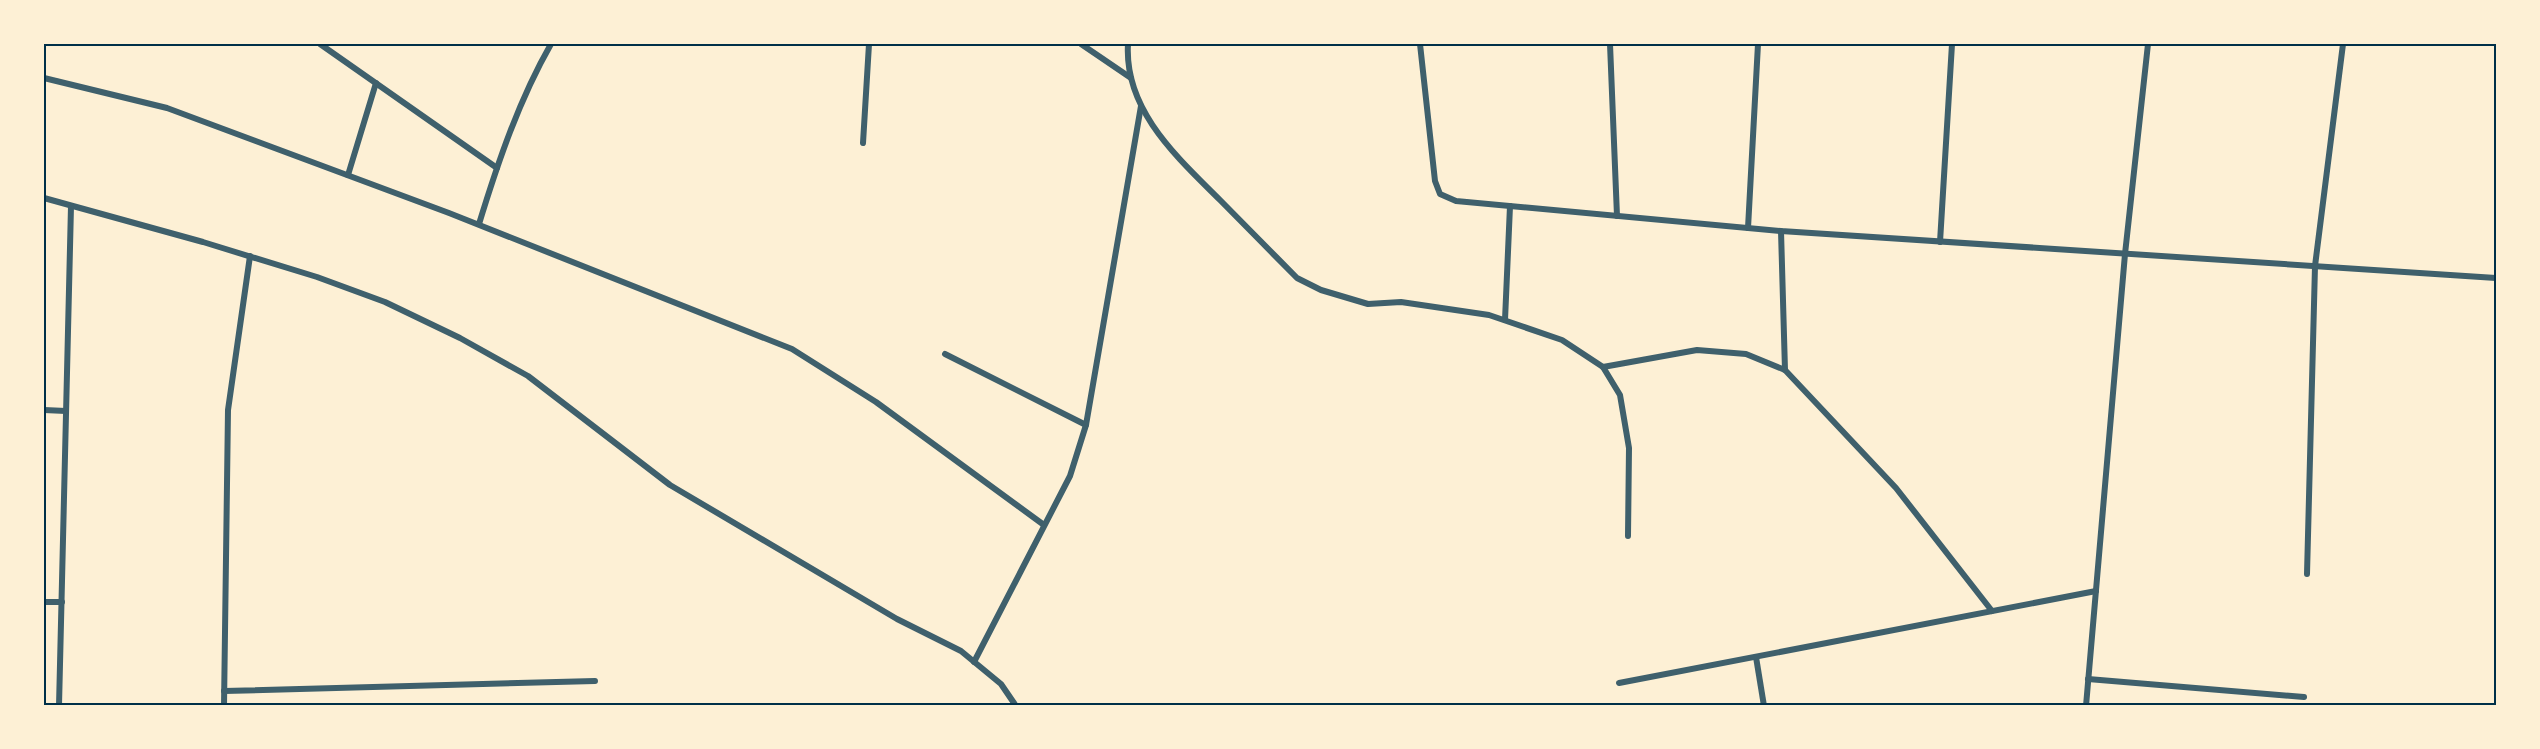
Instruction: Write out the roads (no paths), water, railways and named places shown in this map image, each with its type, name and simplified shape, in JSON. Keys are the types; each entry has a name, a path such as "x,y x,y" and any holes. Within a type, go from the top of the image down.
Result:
{"street":[{"path":"320,44 497,168"},
{"path":"479,224 504,144 538,67 551,44"},
{"path":"862,143 869,44"},
{"path":"1081,44 1131,78"},
{"path":"1128,44 1127,56 1131,78 1141,105 1165,145 1297,279 1321,290 1368,304 1401,302 1489,315 1562,340 1603,367 1620,395 1629,448 1628,536"},
{"path":"1420,44 1435,182 1440,194 1456,201 1781,231 2496,278"},
{"path":"1610,44 1617,216"},
{"path":"1748,228 1758,44"},
{"path":"1940,242 1952,44"},
{"path":"2086,705 2125,254 2148,44"},
{"path":"2307,574 2315,266 2343,44"},
{"path":"44,78 167,108 479,224 792,349 876,402 1044,525"},
{"path":"348,175 376,82"},
{"path":"974,662 1070,476 1086,425 1141,105"},
{"path":"44,198 317,277 385,302 460,338 528,376 670,485 897,620 961,651 1001,684 1016,705"},
{"path":"60,705 71,206"},
{"path":"1505,320 1510,206"},
{"path":"1781,231 1785,370"},
{"path":"224,705 228,410 250,256"},
{"path":"1603,367 1697,350 1746,354 1785,370 1896,488 1992,611"},
{"path":"945,354 1086,425"},
{"path":"44,410 66,411"},
{"path":"1619,683 2096,591"},
{"path":"44,603 62,603"},
{"path":"1756,657 1764,705"},
{"path":"2088,679 2304,697"},
{"path":"224,691 595,681"}]}
